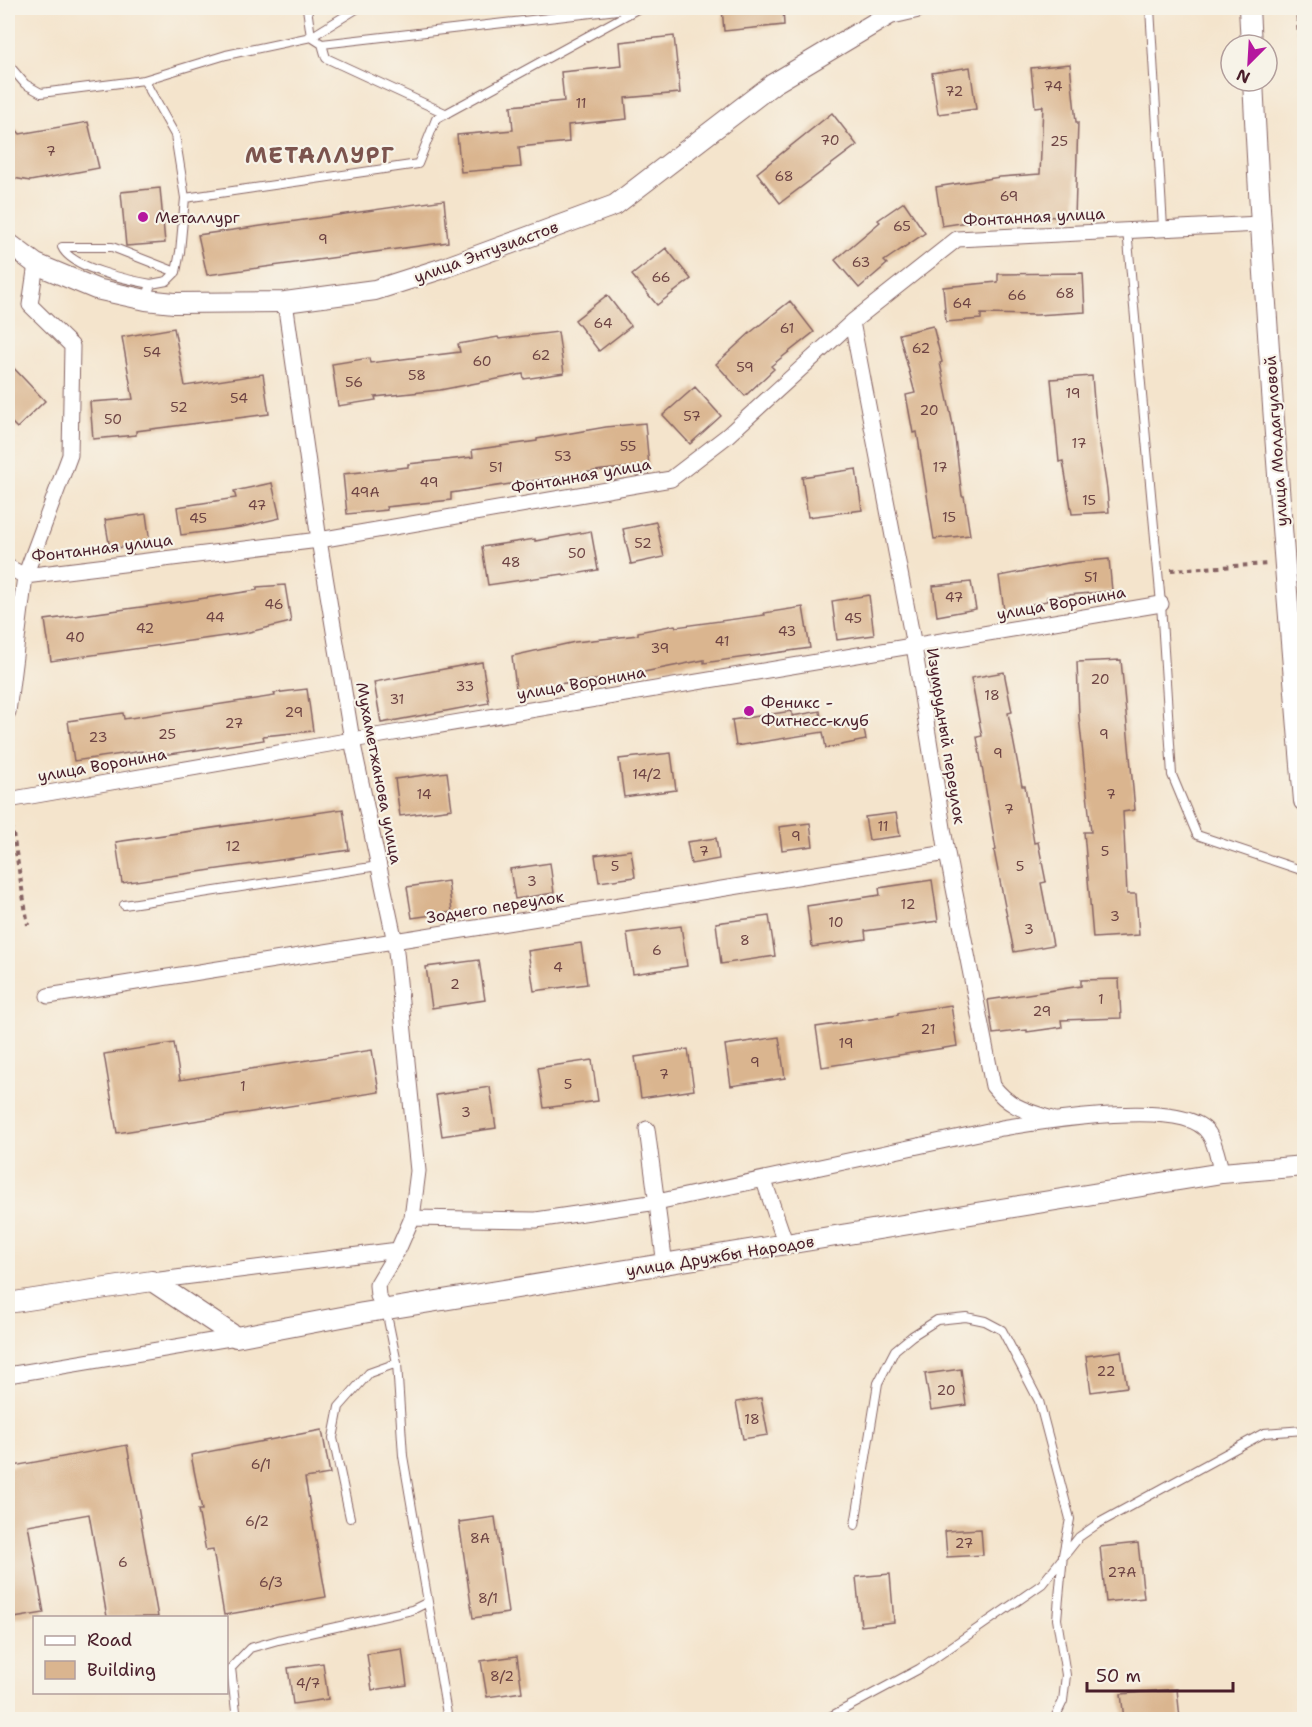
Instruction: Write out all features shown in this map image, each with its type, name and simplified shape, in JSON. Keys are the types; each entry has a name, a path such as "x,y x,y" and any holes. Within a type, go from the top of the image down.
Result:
{"street":[{"name":"улица Энтузиастов","path":"8,243 36,264 96,290 149,292 174,303 285,302 375,290 444,268 615,205 773,84 891,14 916,8"},
{"path":"1249,8 1250,33"},
{"name":"улица Молдагуловой","path":"1254,93 1260,224 1305,801"},
{"name":"Фонтанная улица","path":"8,567 25,576 319,540 671,479 727,436 852,322 957,239 1260,224"},
{"path":"8,712 25,576 70,455 72,346 30,305 36,264"},
{"name":"Мухаметжанова улица","path":"285,302 319,540 352,740 395,942 418,1171 412,1218 398,1250 377,1285 378,1296 385,1309"},
{"name":"Изумрудный переулок","path":"852,322 914,646 946,853 993,1086 1004,1099 1016,1107 1054,1119"},
{"name":"улица Воронина","path":"8,800 1161,604"},
{"name":"Зодчего переулок","path":"48,996 946,853"},
{"path":"412,1218 536,1220 657,1202 764,1181 1002,1128 1054,1119 1138,1113 1183,1119 1209,1132 1222,1173"},
{"path":"646,1129 665,1264"},
{"name":"улица Дружбы Народов","path":"236,1337 385,1309 1222,1173 1305,1166"},
{"path":"764,1181 786,1245"},
{"path":"8,1303 152,1281 398,1250"},
{"path":"152,1281 236,1337"},
{"path":"8,1375 236,1337"}],"lane":[{"path":"307,8 311,37 322,44 327,58 447,114"},
{"path":"8,64 25,84 41,93 144,80 226,55 311,37 358,8"},
{"path":"322,44 638,8"},
{"path":"185,198 418,164 436,119 638,8"},
{"path":"1150,8 1163,228"},
{"path":"144,80 175,135 185,198 176,272 167,281 149,292 92,268 65,254 62,247 112,247 176,272"},
{"path":"1128,230 1161,604 1172,775 1197,835 1305,871"},
{"path":"124,905 378,866"},
{"path":"385,1309 397,1363 403,1456 448,1719"},
{"path":"855,1525 878,1383 895,1350 937,1320 966,1317 985,1321 1002,1330 1039,1401 1070,1520 1057,1619 1066,1675 1063,1701 1054,1719"},
{"path":"350,1518 333,1438 339,1407 369,1373 397,1363"},
{"path":"824,1719 919,1669 1042,1584 1079,1537 1099,1523 1264,1433 1305,1430"},
{"path":"237,1719 231,1668 250,1648 412,1610 428,1602"}],"path":[{"path":"1297,8 1305,110"},
{"path":"1158,571 1285,563"},
{"path":"8,800 28,925"}],"building":[{"path":"722,8 783,8 784,25 724,31"},
{"path":"674,36 680,93 625,98 627,119 568,125 569,142 519,147 521,167 461,172 457,135 513,130 511,106 564,101 561,72 622,66 620,42"},
{"path":"1070,64 1076,122 1078,122 1075,218 1040,216 1040,213 980,218 980,220 942,226 936,187 1000,177 1040,174 1043,106 1035,107 1031,68"},
{"path":"970,67 976,109 938,114 932,73"},
{"path":"832,113 857,145 780,203 757,173"},
{"path":"8,120 20,134 88,122 99,168 30,181 8,177"},
{"name":"Металлург","path":"160,188 165,243 126,246 121,192"},
{"path":"444,200 448,242 207,275 198,235"},
{"path":"904,202 925,233 884,261 887,264 859,288 835,260 880,222 878,220"},
{"path":"666,248 691,279 657,305 632,275"},
{"path":"1083,273 1085,312 1036,315 981,314 981,319 946,322 943,287 998,282 998,274"},
{"path":"607,295 631,326 599,351 575,320"},
{"path":"790,301 814,332 771,366 774,369 745,396 716,364"},
{"path":"933,326 942,362 940,363 954,430 962,496 964,496 970,535 934,539 917,432 913,433 906,395 915,393 899,334"},
{"path":"174,328 185,386 263,374 269,414 136,431 136,435 93,439 90,402 133,399 122,337"},
{"path":"558,332 564,373 524,379 523,374 440,390 375,397 376,400 338,406 332,364 369,358 370,363 460,352 458,344 498,337 499,339"},
{"path":"8,362 45,401 17,428 8,419"},
{"path":"1092,376 1109,512 1072,514 1063,461 1059,462 1051,379"},
{"path":"695,387 721,416 690,444 663,415"},
{"path":"645,423 649,466 602,470 451,493 451,500 347,514 343,474 473,457 472,450 537,441 537,439 606,427"},
{"path":"856,469 862,510 808,517 802,477"},
{"path":"272,483 280,518 242,527 181,535 177,507 236,498 234,491"},
{"path":"146,514 150,543 110,549 105,520"},
{"path":"656,522 664,557 631,564 623,529"},
{"path":"591,531 598,570 488,585 482,547"},
{"path":"1109,559 1112,591 1047,597 1047,601 1004,610 999,576 1068,563"},
{"path":"971,582 976,609 937,616 933,586"},
{"path":"285,585 291,622 245,633 51,661 45,620 257,590 257,587"},
{"path":"869,595 874,635 837,640 832,601"},
{"path":"803,607 810,648 704,663 704,660 614,678 557,684 558,689 517,696 512,656 575,642 638,635 638,632 675,625 676,627 765,615 764,613"},
{"path":"1121,660 1135,810 1123,812 1127,894 1136,894 1139,935 1093,938 1084,832 1091,832 1079,716 1077,662"},
{"path":"482,662 489,703 381,723 374,682"},
{"path":"1004,672 1012,712 1008,713 1022,786 1025,786 1034,843 1038,842 1046,882 1041,883 1053,945 1014,952 994,851 996,850 977,737 982,736 971,678"},
{"path":"307,689 313,731 263,736 264,740 143,758 142,751 74,761 68,721 123,713 124,719"},
{"path":"792,711 792,716 820,711 822,725 862,719 866,740 826,748 823,732 736,746 732,720"},
{"path":"671,753 676,790 624,797 619,759"},
{"path":"447,772 452,809 400,816 395,779"},
{"path":"343,809 349,850 122,883 116,842"},
{"path":"896,813 900,836 869,840 865,817"},
{"path":"810,823 813,846 782,850 779,827"},
{"path":"716,838 719,859 691,864 687,842"},
{"path":"631,850 635,877 599,882 595,855"},
{"path":"550,863 554,893 515,899 510,869"},
{"path":"932,880 938,921 865,931 866,939 812,947 807,906 880,895 879,888"},
{"path":"448,881 452,912 412,918 407,887"},
{"path":"769,916 775,956 721,964 716,923"},
{"path":"681,926 687,966 633,974 627,933"},
{"path":"581,943 587,984 534,991 528,951"},
{"path":"479,960 485,1000 432,1008 426,967"},
{"path":"1119,979 1121,1018 1061,1020 1062,1027 993,1034 988,1000 1081,986 1081,980"},
{"path":"951,1005 957,1046 822,1067 816,1027"},
{"path":"779,1037 785,1078 731,1086 725,1045"},
{"path":"174,1043 180,1080 372,1050 379,1092 117,1133 104,1054"},
{"path":"688,1049 694,1090 641,1098 635,1057"},
{"path":"592,1060 598,1101 544,1108 538,1068"},
{"path":"490,1087 496,1128 442,1136 436,1095"},
{"path":"1121,1351 1127,1387 1091,1392 1086,1356"},
{"path":"961,1369 966,1405 931,1410 925,1374"},
{"path":"761,1398 768,1435 743,1439 736,1402"},
{"path":"322,1430 330,1474 305,1478 326,1597 224,1615 213,1550 206,1551 198,1510 202,1510 191,1455"},
{"path":"127,1445 158,1616 107,1616 89,1514 28,1525 44,1613 8,1619 8,1467"},
{"path":"495,1517 508,1613 473,1618 459,1522"},
{"path":"981,1529 983,1555 947,1557 945,1531"},
{"path":"1138,1543 1144,1598 1106,1602 1100,1547"},
{"path":"890,1574 894,1622 861,1626 856,1577"},
{"path":"402,1649 407,1685 372,1690 367,1654"},
{"path":"517,1656 522,1692 487,1697 481,1661"},
{"path":"323,1663 328,1699 293,1704 288,1668"},
{"path":"1177,1689 1180,1719 1124,1719 1121,1694"}],"place":[{"name":"Металлург","path":"143,217"},
{"name":"Феникс - Фитнесс-клуб","path":"749,711"}],"district":[{"name":"МЕТАЛЛУРГ","path":"320,155"}]}
